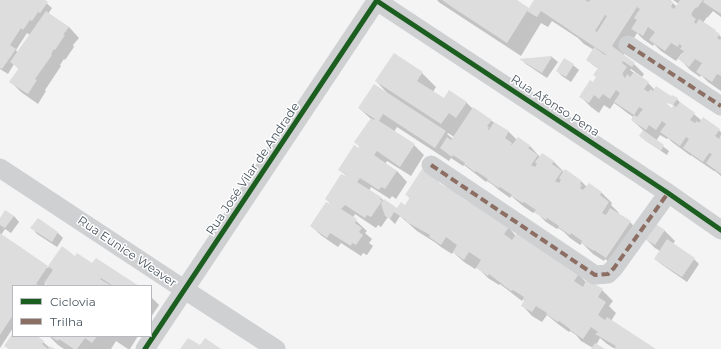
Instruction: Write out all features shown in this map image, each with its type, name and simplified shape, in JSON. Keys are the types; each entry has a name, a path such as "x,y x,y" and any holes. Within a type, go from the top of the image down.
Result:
{"street":[{"name":"Rua Afonso Pena","path":"377,1 668,193 721,230"},
{"name":"Rua José Vilar de Andrade","path":"145,349 377,1"},
{"path":"628,45 721,106"},
{"path":"431,165 595,275 608,274 614,268 668,193"},
{"name":"Rua Eunice Weaver","path":"0,168 276,349"}],"building":[{"path":"0,0 45,0 48,2 40,13 38,12 32,21 30,20 23,30 21,28 10,45 16,49 2,69 0,68"},
{"path":"442,0 517,0 529,8 507,43"},
{"path":"534,0 585,0 589,2 590,0 669,0 673,3 671,7 674,9 680,0 703,0 691,14 696,19 694,22 696,24 699,19 716,30 715,31 720,34 717,38 720,40 721,38 721,76 717,74 712,82 696,72 702,63 695,59 689,67 678,59 684,51 680,49 682,46 679,44 678,47 671,43 665,51 649,40 655,32 648,27 643,36 631,29 637,20 634,18 640,9 637,7 612,46 635,63 632,67 623,61 622,63 627,67 622,74 625,78 627,74 630,77 634,72 649,82 644,89 648,92 651,89 653,91 656,86 671,96 672,95 678,98 673,105 676,107 680,102 695,113 690,120 695,123 697,121 699,123 703,117 720,129 715,136 719,139 721,135 721,174 706,163 712,154 709,153 703,162 683,148 689,139 686,137 680,146 660,132 666,124 662,121 656,130 649,125 646,130 631,120 634,115 614,102 620,93 616,90 610,99 603,94 599,99 594,95 589,103 579,97 590,80 593,82 596,77 593,75 598,68 586,60 594,47 607,55 541,11 537,17 527,11","holes":["605,15 607,16 597,32 595,31","667,104 673,105 672,108","639,107 643,109 637,117 634,115"]},
{"path":"704,0 721,0 721,14 703,2"},
{"path":"46,11 69,27 35,79 37,80 28,94 9,82 19,68 10,62"},
{"path":"394,53 423,72 417,81 444,98 449,90 467,102 456,118 449,113 441,124 375,81"},
{"path":"553,55 542,73 519,59 551,56"},
{"path":"564,58 574,64 566,77 556,71"},
{"path":"374,84 446,131 435,148 383,114 379,121 415,144 400,167 377,151 374,155 397,171 385,189 381,187 379,190 360,178 357,182 381,197 380,199 382,201 371,217 367,215 365,218 345,205 341,209 357,219 355,223 362,228 359,232 363,235 356,245 352,243 351,246 330,233 327,238 310,226 326,202 331,203 325,199 341,174 346,175 338,170 354,145 359,148 359,146 354,142 371,118 374,120 375,119 358,108"},
{"path":"473,107 492,120 487,126 489,127 489,130 494,122 509,131 505,138 512,143 511,145 518,137 531,146 528,148 538,155 531,165 535,167 537,164 535,162 542,153 554,161 552,164 562,171 555,181 559,183 561,180 559,178 565,169 582,181 580,188 583,190 589,183 602,192 600,195 609,202 602,213 606,215 610,208 631,221 606,258 581,243 582,241 571,233 570,235 547,218 546,220 534,212 536,210 511,196 512,195 487,180 488,179 476,171 475,172 464,164 465,163 453,155 452,157 440,148 447,137 451,140"},
{"path":"643,130 664,145 661,151 639,136"},
{"path":"422,169 438,180 437,182 462,196 461,197 469,202 470,201 493,218 493,216 509,227 504,234 512,240 517,233 579,274 574,281 583,287 587,279 603,289 598,297 606,302 598,315 605,320 607,317 656,349 614,349 616,346 595,334 598,332 591,327 583,339 536,306 532,312 521,306 525,299 523,299 524,297 513,290 511,291 489,274 488,276 476,268 481,260 469,252 464,260 453,252 457,245 446,237 441,245 429,237 430,235 405,221 406,220 394,212 390,219 385,216 381,204 384,199 397,208 401,202 405,205 410,197 405,195"},
{"path":"5,210 14,216 5,228 0,225 0,218"},
{"path":"38,218 58,232 52,242 30,228"},
{"path":"654,223 665,230 655,245 644,238"},
{"path":"0,233 48,266 36,284 38,285 12,285 12,317 0,335"},
{"path":"667,239 695,258 682,277 654,259"},
{"path":"62,246 75,256 77,253 92,263 96,258 137,285 112,285 101,278 100,279 109,285 47,285 44,283 53,270 48,266"},
{"path":"12,334 12,337 38,337 44,341 42,344 48,349 9,349 4,346"},
{"path":"52,337 96,337 92,343 85,338 77,349 74,349 59,339 58,341"},
{"path":"188,338 200,345 205,338 221,349 180,349"},
{"path":"595,343 605,349 591,349"},
{"path":"50,346 55,349 48,349"}],"marked path":[{"path":"628,45 721,106"},
{"path":"431,165 595,275 608,274 614,268 668,193"}],"cycle path":[{"path":"145,349 377,0"},
{"path":"377,1 668,193 721,230"}]}
